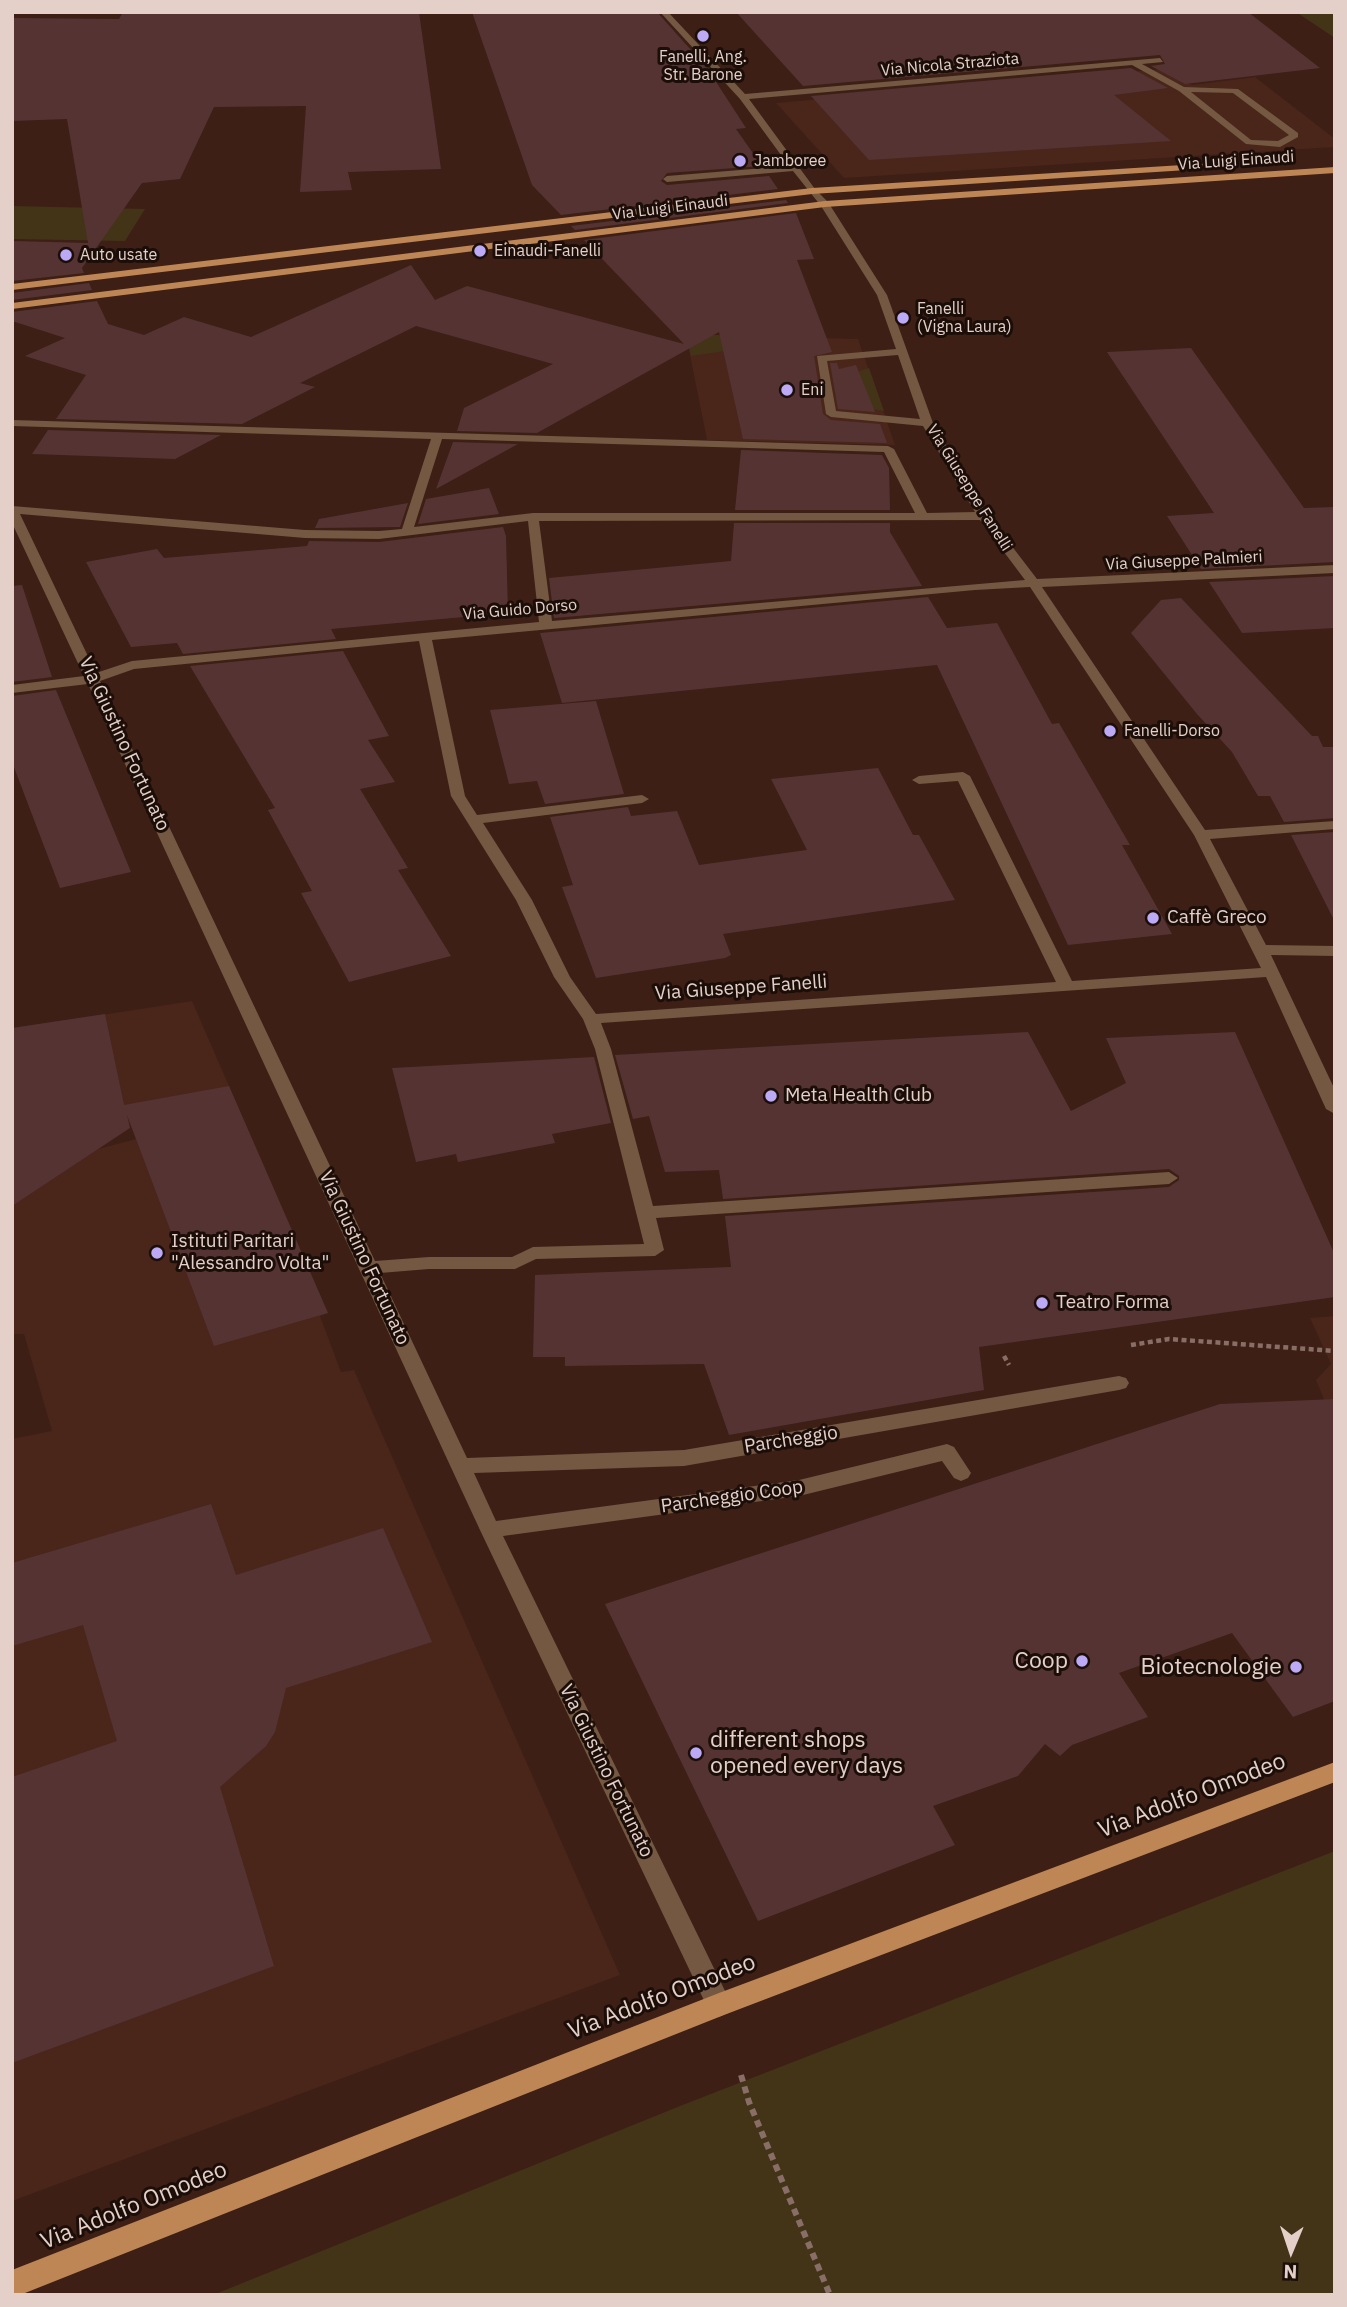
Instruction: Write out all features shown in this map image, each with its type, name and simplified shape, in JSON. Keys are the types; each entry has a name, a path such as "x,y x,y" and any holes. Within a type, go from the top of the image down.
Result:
{"main road":[{"name":"Via Luigi Einaudi","path":"1291,162 1335,159"},
{"name":"Via Luigi Einaudi","path":"12,287 812,191 1236,165"},
{"name":"Via Luigi Einaudi","path":"12,306 825,204 1335,170"},
{"name":"Via Adolfo Omodeo","path":"12,2284 719,2005 1335,1772"}],"street":[{"name":"Via Giuseppe Fanelli","path":"664,12 743,97 812,191 825,204 882,295 927,423 983,516 1035,586 1201,835 1329,1088 1335,1110"},
{"name":"Via Nicola Straziota","path":"743,97 1160,61"},
{"path":"1135,63 1182,89 1249,142 1280,144 1295,135 1235,91 1182,89"},
{"path":"667,179 796,168"},
{"path":"902,352 821,358 831,414 927,423"},
{"path":"12,423 888,449 923,517"},
{"path":"407,532 438,436"},
{"path":"12,510 305,534 379,535 533,517 983,516"},
{"name":"Via Giustino Fortunato","path":"12,510 93,678 489,1530 719,2005"},
{"path":"533,517 545,625"},
{"name":"Via Giuseppe Palmieri","path":"1035,586 1335,569"},
{"name":"Via Guido Dorso","path":"12,689 93,678 132,665 975,586 1035,586"},
{"path":"368,1268 429,1263 516,1263 533,1253 654,1250 604,1049 591,1019 562,977 524,900 457,796 425,637"},
{"path":"919,780 963,776 1066,986"},
{"path":"473,820 642,799"},
{"path":"1201,835 1335,825"},
{"path":"1261,950 1335,951"},
{"name":"Via Giuseppe Fanelli","path":"591,1019 1271,972"},
{"path":"646,1213 1169,1178"},
{"name":"Parcheggio","path":"460,1466 684,1458 1119,1383"},
{"name":"Parcheggio Coop","path":"489,1530 799,1488 947,1452 961,1473"}],"path":[{"path":"1158,1340 1335,1351"},
{"path":"741,2075 749,2102 830,2295"}],"shaded area":[{"path":"1296,12 1335,12 1335,38"},
{"path":"1163,69 1192,85 1255,77 1335,139 1335,147 844,178 776,103"},
{"path":"12,206 145,209 125,241 12,239"},
{"path":"686,334 811,338 691,356"},
{"name":"Eni","path":"686,335 858,339 895,445 707,440"},
{"path":"869,368 884,411 873,409 860,378 859,371"},
{"path":"192,1001 328,1313 320,1316 341,1372 354,1370 620,1975 12,2201 12,1439 52,1431 24,1334 12,1334 12,1184 31,1193 98,1149 136,1139 108,1068 18,1028"},
{"path":"1335,1316 1335,1426 1316,1380 1331,1364 1310,1318"},
{"path":"1335,1851 1335,2295 213,2295 680,2106"}],"building":[{"path":"123,12 419,12 441,169 348,172 352,190 300,192 306,106 214,107 180,179 142,183 82,268 84,273 12,281 12,241 88,243 67,119 12,121 12,18 119,19"},
{"path":"472,12 657,12 707,68 746,128 736,129 762,166 667,173 661,181 667,185 769,176 778,189 561,215 532,185"},
{"path":"736,12 1248,12 1320,68 1185,84 1151,66 1165,64 1160,55 803,86"},
{"path":"1131,68 1168,88 1114,95 1171,141 869,160 811,96"},
{"path":"786,200 788,203 575,230 571,226"},
{"path":"796,213 814,259 797,260 832,352 814,356 823,414 831,420 880,424 887,443 743,439 719,332 537,433 457,431 464,408 553,364 416,326 300,383 315,387 242,424 56,419 86,375 25,356 65,338 12,321 12,312 97,301 108,324 144,335 184,317 251,337 411,265 435,300 467,286 684,344 584,240"},
{"path":"89,283 92,290 12,300 12,293"},
{"path":"1191,348 1304,508 1335,507 1335,562 1201,569 1167,516 1214,513 1107,352"},
{"path":"830,363 837,363 839,369 856,365 875,412 838,409"},
{"path":"48,430 221,435 175,459 32,454"},
{"path":"453,442 518,444 436,489"},
{"path":"741,450 882,455 889,468 890,510 735,510"},
{"path":"489,488 499,514 418,524 426,499"},
{"path":"408,503 400,527 315,528 319,519"},
{"path":"734,523 890,523 890,532 922,586 554,618 549,578 731,561"},
{"path":"503,527 506,536 508,613 331,629 336,639 183,654 177,643 131,647 86,562 157,549 164,558 307,546 309,541 379,542"},
{"path":"1335,576 1335,628 1242,633 1209,582"},
{"path":"22,585 52,677 12,682 12,586"},
{"path":"928,597 947,628 997,623 1052,724 1059,723 1130,845 1122,845 1172,934 1068,945 937,665 562,703 540,633"},
{"path":"1181,598 1312,736 1318,736 1323,747 1335,747 1335,818 1284,822 1270,796 1258,796 1232,752 1131,633 1161,600"},
{"path":"343,651 389,736 368,740 395,782 360,789 408,868 398,870 451,956 349,982 301,893 312,891 268,810 275,808 190,666"},
{"path":"56,690 131,872 60,888 12,762 12,696"},
{"path":"596,701 624,794 545,804 537,781 509,784 490,710"},
{"path":"878,768 913,835 919,835 955,900 723,934 731,955 725,958 596,978 562,887 573,885 550,817 628,807 631,816 677,811 699,865 807,850 771,779"},
{"path":"1335,832 1335,922 1291,835"},
{"path":"105,1014 124,1105 229,1086 328,1313 214,1346 127,1115 130,1128 12,1206 12,1028"},
{"path":"1028,1032 1071,1111 1126,1083 1106,1038 1235,1032 1335,1255 1335,1297 979,1347 984,1390 729,1435 704,1364 565,1366 565,1357 533,1357 535,1275 731,1267 725,1216 1169,1187 1179,1180 1179,1176 1169,1169 723,1199 719,1170 665,1172 649,1116 633,1119 615,1055"},
{"path":"594,1057 611,1123 552,1134 555,1143 458,1162 456,1154 416,1162 392,1068"},
{"path":"1335,1399 1335,1701 1293,1717 1232,1633 1119,1673 1148,1717 1072,1745 1060,1756 1045,1744 1018,1776 933,1806 955,1845 758,1921 605,1604 1220,1404"},
{"path":"211,1504 236,1575 383,1528 432,1642 286,1688 275,1732 266,1746 220,1787 274,1966 12,2063 12,1777 117,1741 83,1625 12,1646 12,1563"}],"place":[{"name":"Fanelli, Ang. Str. Barone","path":"703,36"},
{"name":"Jamboree","path":"740,161"},
{"name":"Einaudi-Fanelli","path":"480,251"},
{"name":"Auto usate","path":"66,255"},
{"name":"Fanelli (Vigna Laura)","path":"903,318"},
{"name":"Eni","path":"787,390"},
{"name":"Fanelli-Dorso","path":"1110,731"},
{"name":"Caffè Greco","path":"1153,918"},
{"name":"Meta Health Club","path":"771,1096"},
{"name":"Istituti Paritari \"Alessandro Volta\"","path":"157,1253"},
{"name":"Teatro Forma","path":"1042,1303"},
{"name":"Coop","path":"1082,1661"},
{"name":"Biotecnologie","path":"1296,1667"},
{"name":"different shops opened every days","path":"696,1753"}]}
